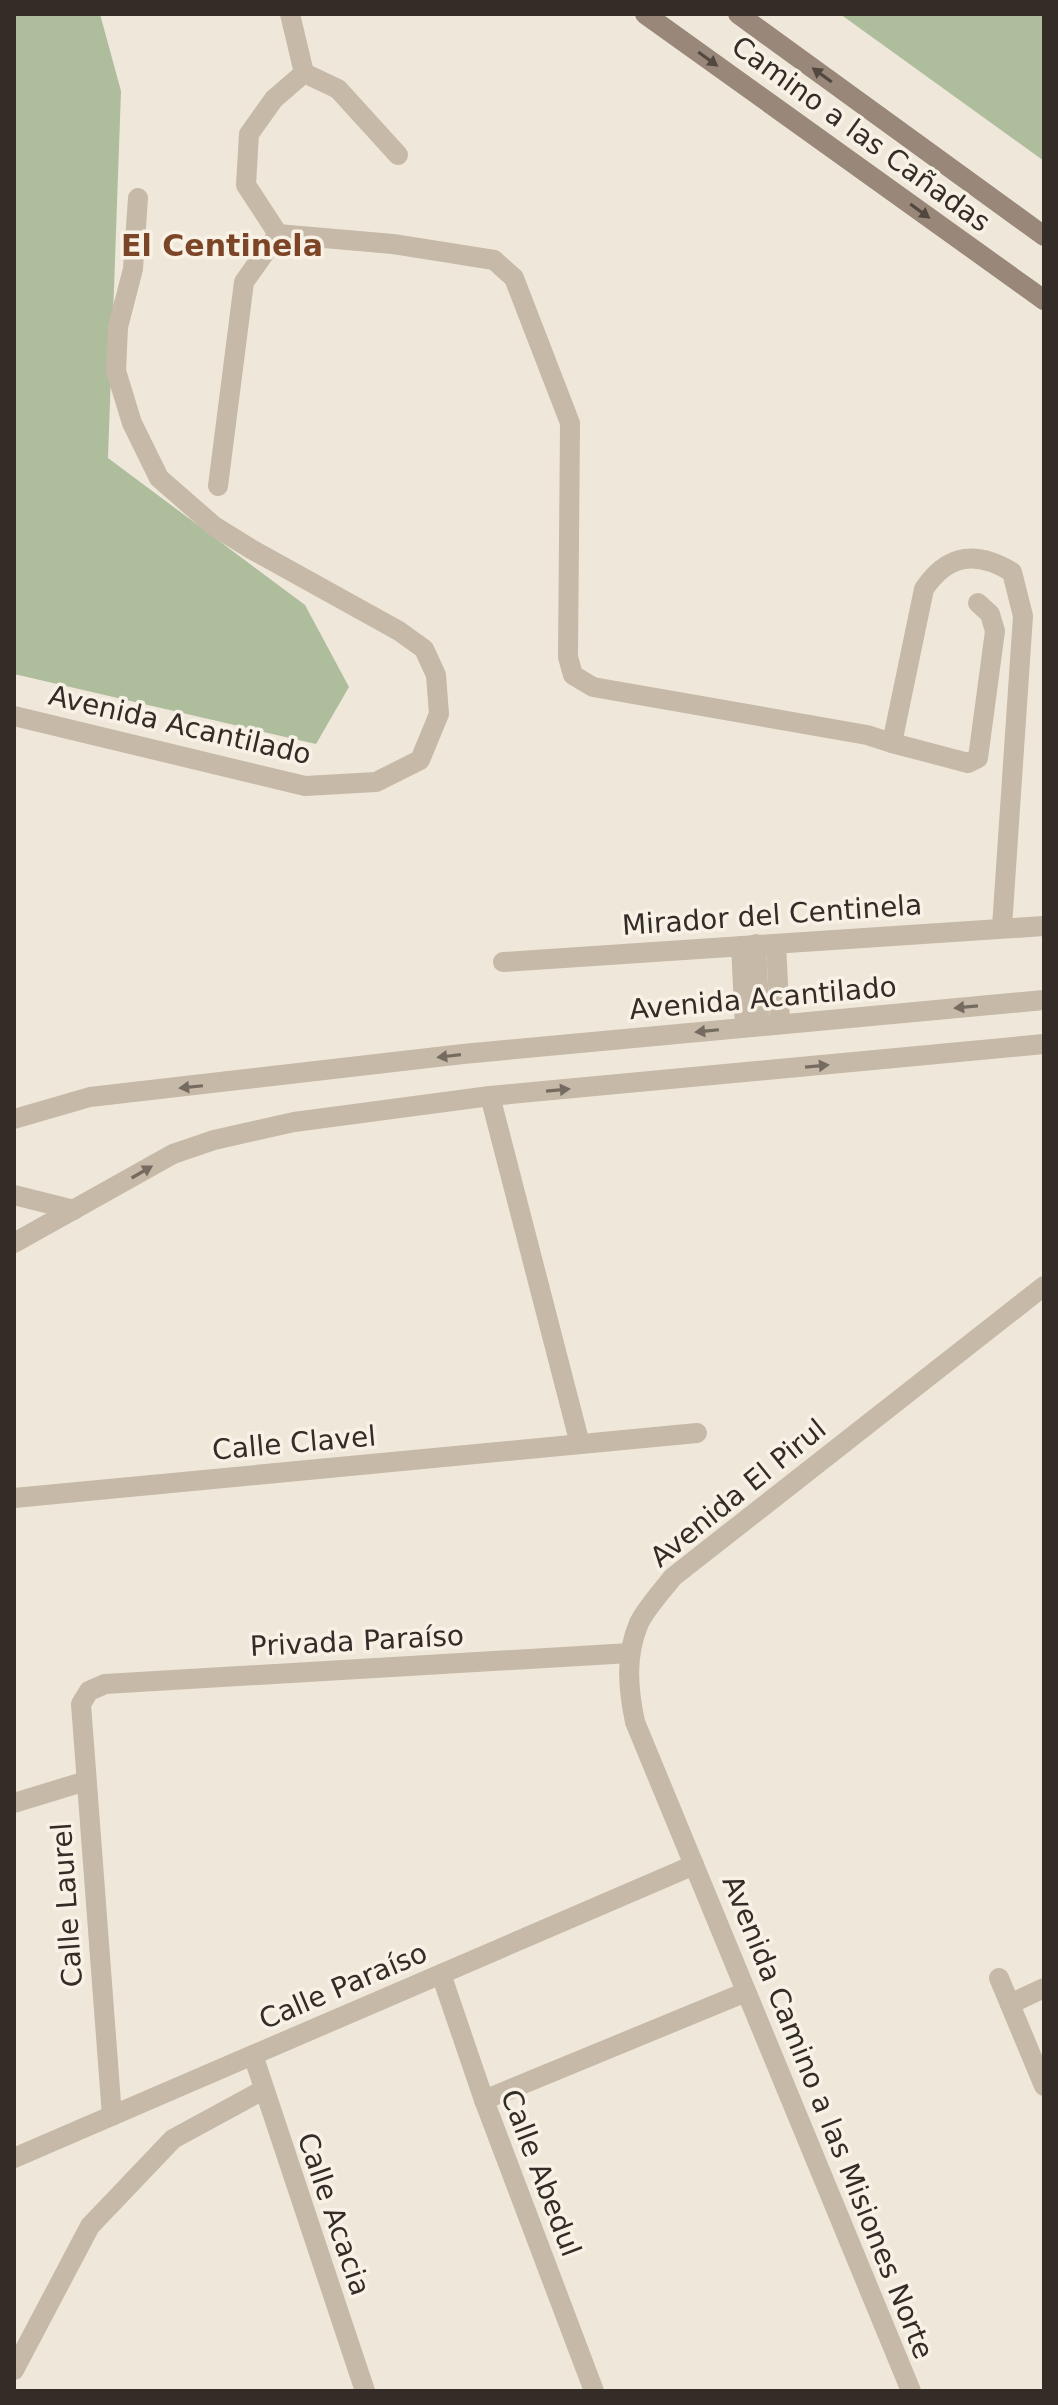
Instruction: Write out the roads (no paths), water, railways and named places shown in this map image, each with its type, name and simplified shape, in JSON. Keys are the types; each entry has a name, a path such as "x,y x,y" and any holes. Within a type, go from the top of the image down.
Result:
{"main road":[{"name":"Camino a las Cañadas","path":"645,14 1044,300"},
{"name":"Camino a las Cañadas","path":"738,14 1044,236"}],"street":[{"path":"290,14 304,73"},
{"path":"304,73 338,89 398,155"},
{"path":"278,234 246,185 249,134 274,99 304,73"},
{"name":"Avenida Acantilado","path":"14,716 305,786 376,782 420,760 439,714 436,675 424,649 399,631 214,526 159,478 132,423 116,371 118,327 133,269 138,198"},
{"path":"278,234 393,244 494,260 514,278 570,423 568,657 573,675 593,687 867,735 968,763 978,758 995,631 990,614 978,603"},
{"path":"218,486 244,282 278,234"},
{"path":"892,743 924,589 936,571 965,557 992,560 1012,572 1023,616 1002,927"},
{"name":"Mirador del Centinela","path":"503,962 1044,926"},
{"path":"758,945 762,1026"},
{"name":"Avenida Acantilado","path":"14,1119 90,1097 463,1054 1044,1000"},
{"path":"14,1243 173,1154 214,1140 294,1122 490,1096 1044,1044"},
{"path":"490,1096 580,1444"},
{"path":"14,1195 74,1210"},
{"name":"Avenida El Pirul","path":"694,1865 635,1722 628,1686 630,1653 640,1621 673,1577 1044,1286"},
{"name":"Calle Clavel","path":"14,1498 697,1433"},
{"name":"Privada Paraíso","path":"89,1691 105,1684 630,1653"},
{"name":"Calle Laurel","path":"89,1691 81,1704 112,2116"},
{"path":"14,1803 86,1781"},
{"name":"Calle Paraíso","path":"14,2158 694,1865"},
{"name":"Avenida Camino a las Misiones Norte","path":"694,1865 911,2391"},
{"name":"Calle Abedul","path":"441,1974 484,2100 594,2391"},
{"path":"999,1978 1044,2086"},
{"path":"1010,2004 1044,1988"},
{"path":"484,2100 746,1992"},
{"name":"Calle Acacia","path":"253,2055 365,2391"},
{"path":"14,2370 90,2226 173,2139 263,2090"}],"district":[{"name":"El Centinela","path":"222,245"}]}
